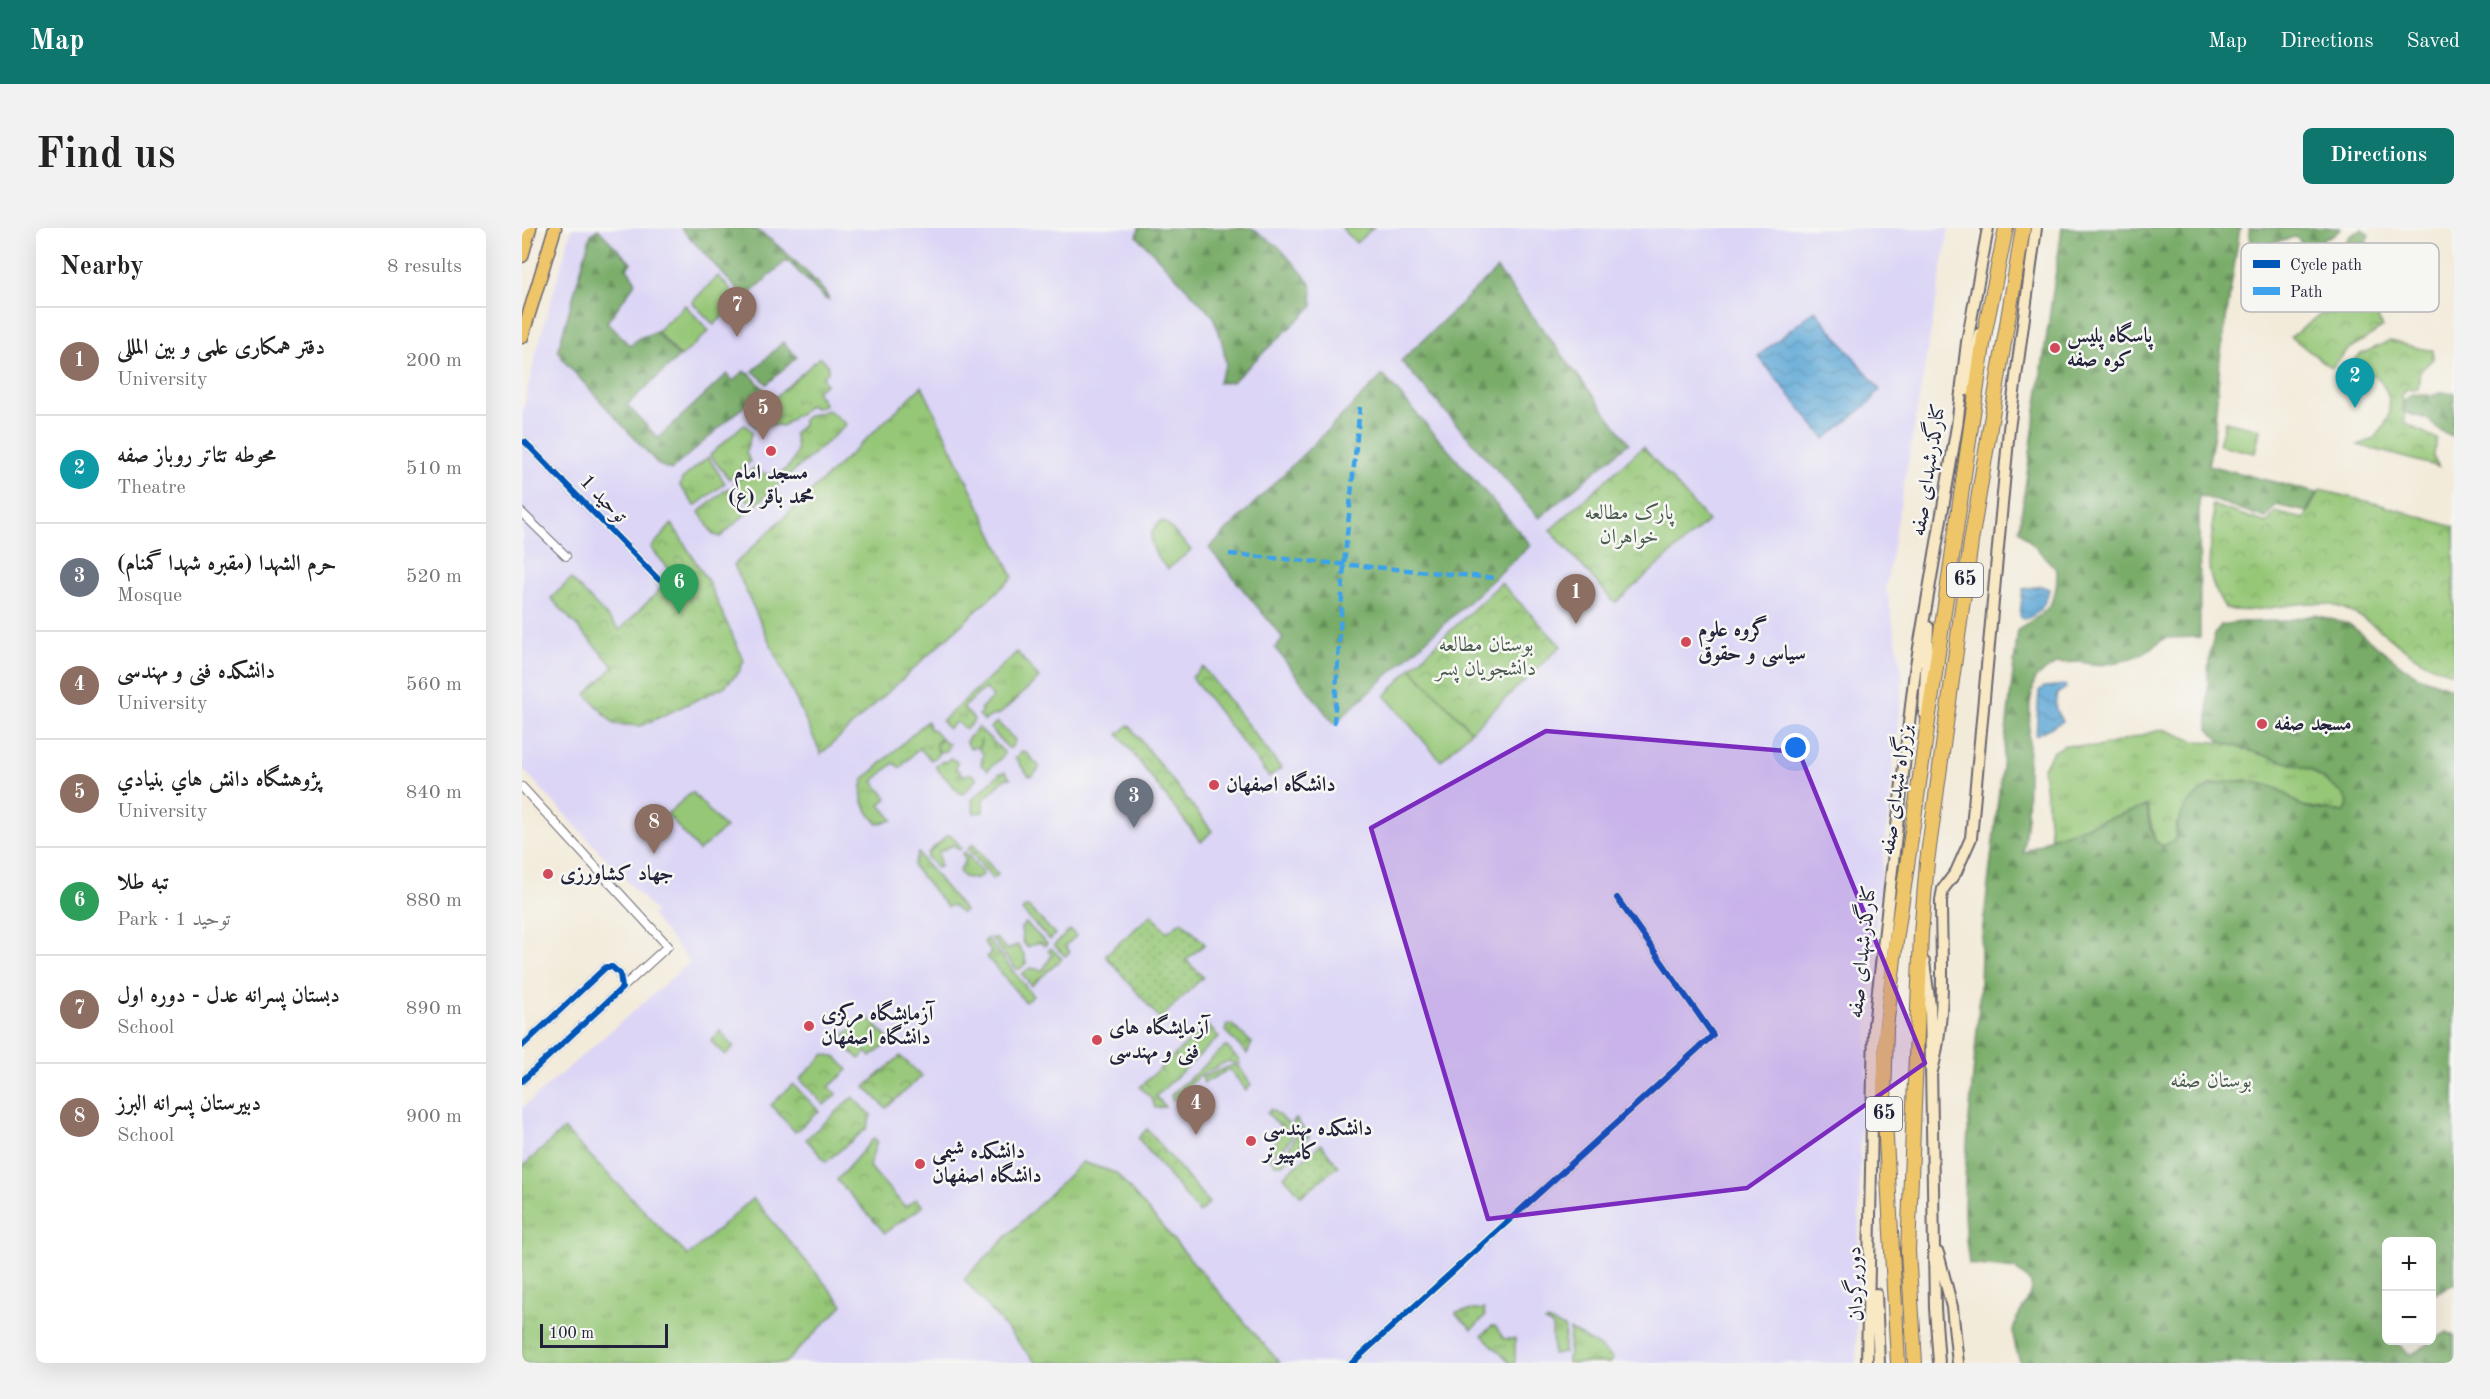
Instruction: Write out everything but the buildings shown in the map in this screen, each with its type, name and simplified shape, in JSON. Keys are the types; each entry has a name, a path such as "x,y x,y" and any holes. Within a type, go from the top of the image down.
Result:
{"highway":[{"name":"بزرگراه شهدای صفه","path":"1898,1363 1884,1101 1886,1028 1918,789 1985,332 2006,228"},
{"name":"بزرگراه شهدای صفه","path":"1915,1363 1908,1251 1921,934 1927,862 1971,542 2023,228"}],"main road":[{"path":"522,253 530,228"},
{"path":"522,337 555,228"},
{"name":"کنارگذرشهدای صفه","path":"1867,1363 1874,1025 1915,671 1957,426 1967,342 1988,228"},
{"path":"1931,1075 1938,1048 1943,1005 1941,900 1943,889 1956,872 1971,838 2009,429 2036,228"},
{"path":"1933,570 1951,486 1976,344 1998,265"},
{"path":"1918,789 1930,585"},
{"path":"1921,934 1930,1006 1935,1308 1939,1363"},
{"name":"دوربرگردان","path":"1872,1204 1879,1363"},
{"path":"1934,1235 1965,1363"},
{"path":"1952,1307 1958,1363"}],"street":[{"name":"توحید 1","path":"525,442 658,579"},
{"path":"522,513 566,556"},
{"path":"522,787 668,946 522,1081"},
{"path":"1352,1363 1713,1035 1617,898"},
{"path":"522,1046 606,968 612,967 620,974 622,988"}],"highlighted area":[{"path":"1546,731 1799,752 1925,1063 1747,1188 1488,1219 1371,828"}],"shaded area":[{"name":"دانشگاه اصفهان","path":"572,228 1949,228 1886,587 1903,676 1868,1000 1866,1075 1861,1128 1856,1363 522,1363 522,1108 690,962 651,915 655,912 650,906 522,768 522,415 536,353"}],"green space":[{"path":"681,228 751,228 758,231 807,272 829,300 825,299 787,260 745,298"},
{"path":"1139,228 1251,228 1278,246 1311,284 1313,306 1232,382 1218,383 1226,364 1222,342 1213,316 1137,236"},
{"path":"1342,228 1373,228 1356,243"},
{"name":"بوستان صفه","path":"2062,228 2240,228 2220,359 2214,435 2208,465 2317,493 2307,512 2275,505 2266,518 2199,495 2200,637 2165,638 2143,654 2100,665 2080,662 2057,663 2035,678 2030,703 2027,817 2023,853 2051,838 2147,806 2155,841 2163,846 2175,840 2179,821 2187,806 2198,794 2212,786 2228,782 2245,781 2262,784 2280,790 2303,806 2345,812 2348,803 2343,794 2311,770 2221,742 2208,728 2209,659 2215,634 2221,625 2283,621 2315,615 2349,624 2405,668 2418,676 2454,689 2454,1284 2436,1293 2436,1237 2382,1237 2382,1345 2399,1345 2411,1355 2427,1345 2436,1345 2436,1339 2447,1332 2454,1336 2454,1363 2020,1363 2013,1335 2016,1321 2029,1297 2031,1283 2016,1269 1969,1264 1964,1216 1981,944 2018,630 2048,607 2057,582 2057,570 2019,530"},
{"path":"2249,228 2341,228 2334,235 2324,238 2321,243 2301,243 2295,237 2272,243 2251,243"},
{"path":"598,229 631,263 627,268 635,280 634,285 607,322 630,346 639,338 656,332 679,357 627,405 658,438 727,374 733,381 744,371 748,375 749,373 764,389 671,470 659,465 563,360 558,350 591,234"},
{"path":"2362,229 2369,235 2366,243 2345,243 2350,236"},
{"path":"1497,269 1629,443 1539,518 1401,361"},
{"path":"718,276 740,299 714,325 692,302"},
{"path":"685,305 709,331 681,357 657,331"},
{"path":"2324,312 2376,312 2382,328 2348,350 2331,368 2291,337"},
{"path":"2389,341 2433,350 2433,359 2420,371 2418,389 2407,389 2402,395 2405,423 2437,439 2433,457 2439,467 2358,445 2375,437 2384,425 2389,413 2389,400 2385,388 2377,378 2366,372 2353,370 2338,374 2361,354"},
{"path":"783,342 797,357 767,384 753,371"},
{"path":"819,358 822,358 828,365 828,372 822,377 826,384 816,391 825,405 815,408 809,405 783,426 768,424 756,428 750,420"},
{"path":"1383,375 1531,545 1334,724 1275,648 1283,638 1209,548"},
{"path":"922,386 1013,577 821,754 734,565"},
{"path":"2442,392 2454,393 2454,423 2452,424 2454,425 2454,437 2437,429 2428,419 2405,413 2405,400 2412,394 2432,396"},
{"path":"828,410 846,424 844,427 753,507 734,483 754,468 767,474 780,473 785,470 794,459 797,447 794,433 803,425 803,420 808,416"},
{"path":"2225,421 2260,429 2255,453 2219,445"},
{"path":"743,425 752,432 746,452 750,462 729,479 710,455"},
{"name":"پارک مطالعه خواهران","path":"1643,447 1708,521 1615,603 1550,530"},
{"path":"708,457 725,483 695,506 680,486 682,479"},
{"path":"728,488 749,511 720,537 713,534 699,512"},
{"path":"2320,490 2378,504 2454,527 2454,673 2423,661 2369,622 2339,607 2311,603 2254,610 2226,609 2216,592 2209,567 2212,505 2267,523 2275,512 2304,519"},
{"path":"1161,521 1167,524 1191,550 1168,569 1158,558 1151,539 1155,527"},
{"path":"672,524 708,581 744,661 739,672 724,687 641,726 614,724 586,694 614,667 551,598 571,579 620,630 674,575 651,548"},
{"name":"بوستان مطالعه دانشجویان پسر","path":"1501,583 1561,646 1471,731 1411,668"},
{"path":"1017,652 1039,678 1000,714 989,717 985,721 979,715 982,711 980,709 993,697 985,688 963,708 974,719 973,722 966,729 956,722 948,729 942,721"},
{"path":"1203,667 1281,768 1269,777 1192,677"},
{"path":"1411,668 1471,731 1441,761 1385,696"},
{"path":"927,721 930,730 933,729 941,738 935,745 942,739 949,744 946,751 939,752 936,746 939,754 931,760 919,748 900,768 894,763 873,781 887,798 880,805 893,820 878,824 869,814 862,798 864,779"},
{"path":"997,722 1015,740 1011,748 1008,748 990,728"},
{"path":"1129,725 1212,831 1201,842 1118,734"},
{"path":"978,727 1004,752 1004,755 988,770 981,765 983,753 979,750 981,739 979,747 970,748 966,741"},
{"path":"2164,729 2194,741 2221,742 2311,770 2343,794 2348,803 2345,812 2302,806 2281,790 2246,780 2209,785 2176,824 2175,840 2163,846 2155,841 2147,806 2051,838 2043,768 2053,752 2065,745 2098,747"},
{"path":"1022,751 1039,766 1032,776 1029,776 1015,758"},
{"path":"950,758 957,762 956,770 960,771 960,775 972,774 977,779 963,794 936,768 936,765"},
{"path":"1005,772 1010,778 1005,779 983,800 983,812 974,813 972,800 1000,773"},
{"path":"692,792 725,828 699,851 667,814"},
{"path":"948,835 952,836 961,848 959,850 953,845 939,852 940,867 937,868 927,857 928,853"},
{"path":"973,844 998,875 993,879 968,849"},
{"path":"965,852 983,874 976,879 964,877 959,871 966,859 962,854"},
{"path":"918,853 965,911 961,913 953,905 947,907 913,866"},
{"path":"1028,907 1055,934 1050,940 1022,911"},
{"path":"1152,914 1167,932 1182,921 1205,944 1186,960 1203,977 1160,1019 1105,955"},
{"path":"1026,923 1047,944 1044,946 1040,942 1027,947 1023,942 1021,928"},
{"path":"1070,930 1076,936 1065,946 1070,952 1065,956 1054,945"},
{"path":"987,938 1033,996 1025,1002 987,957 991,952 984,942"},
{"path":"991,938 996,938 1007,950 1017,945 1024,954 1026,963 1020,969 1016,969"},
{"path":"1051,948 1062,959 1031,986 1022,974 1030,968 1043,970 1052,955 1048,951"},
{"path":"868,1017 890,1041 871,1057 867,1052 859,1059 847,1048 851,1043 844,1035"},
{"path":"1231,1024 1252,1043 1247,1054 1225,1031 1227,1025"},
{"path":"1207,1025 1219,1037 1156,1096 1165,1107 1155,1108 1152,1099 1140,1087"},
{"path":"720,1031 734,1047 725,1055 711,1041"},
{"path":"1226,1046 1239,1060 1240,1065 1228,1061 1200,1075 1172,1101 1171,1095"},
{"path":"825,1054 837,1058 848,1070 829,1087 837,1094 824,1105 800,1079"},
{"path":"900,1056 922,1076 886,1108 865,1087"},
{"path":"1233,1065 1240,1068 1251,1085 1246,1090 1228,1070 1204,1083 1202,1077"},
{"path":"793,1084 819,1111 795,1132 771,1105"},
{"path":"853,1097 871,1115 867,1128 826,1162 806,1139"},
{"path":"1271,1109 1293,1127 1291,1138 1279,1155 1272,1150 1282,1128 1267,1113"},
{"path":"1296,1119 1309,1137 1282,1164 1275,1164 1268,1156 1269,1154 1275,1157 1283,1156 1294,1140 1296,1132 1293,1122"},
{"path":"564,1129 688,1256 753,1198 843,1305 785,1363 522,1363 522,1167"},
{"path":"1147,1129 1209,1203 1199,1213 1138,1138"},
{"path":"874,1138 877,1141 869,1166 905,1207 916,1199 923,1206 885,1233 837,1180"},
{"path":"1321,1144 1338,1166 1301,1196 1284,1176"},
{"path":"1082,1162 1116,1173 1280,1363 1036,1363 964,1279"},
{"path":"1484,1309 1485,1317 1472,1329 1456,1314 1456,1312"},
{"path":"1548,1321 1565,1328 1564,1353 1553,1354 1552,1326 1545,1322"},
{"path":"1495,1326 1504,1339 1515,1339 1515,1363 1510,1363 1482,1335"},
{"path":"1570,1330 1598,1346 1613,1359 1610,1363 1568,1363"}],"water":[{"path":"1815,310 1880,390 1873,396 1875,398 1825,439 1758,356"},
{"path":"2041,586 2049,589 2044,604 2037,613 2022,619 2020,615 2023,589"},
{"path":"2065,685 2066,688 2057,694 2056,702 2057,712 2063,721 2036,735 2039,691 2044,687"}],"marked path":[{"path":"1334,724 1344,564 1360,407"},
{"path":"1229,554 1495,578"}],"cycle path":[{"path":"525,442 658,579"},
{"path":"1352,1363 1713,1035 1617,898"},
{"path":"522,1046 606,967 612,967 620,974 622,988 522,1081"}],"place":[{"name":"دبستان پسرانه عدل - دوره اول","path":"737,337"},
{"name":"پاسگاه پلیس کوه صفه","path":"2055,348"},
{"name":"محوطه تئاتر روباز صفه","path":"2355,408"},
{"name":"پژوهشگاه دانش هاي بنيادي","path":"763,440"},
{"name":"مسجد امام محمد باقر (ع)","path":"771,451"},
{"name":"تبه طلا","path":"679,614"},
{"name":"دفتر همکاری علمی و بین المللی","path":"1576,624"},
{"name":"گروه علوم سیاسی و حقوق","path":"1686,642"},
{"name":"مسجد صفه","path":"2262,724"},
{"name":"دانشگاه اصفهان","path":"1214,785"},
{"name":"حرم الشهدا (مقبره شهدا گمنام)","path":"1134,828"},
{"name":"دبیرستان پسرانه البرز","path":"654,854"},
{"name":"جهاد کشاورزی","path":"548,874"},
{"name":"آزمایشگاه مرکزی دانشگاه اصفهان","path":"809,1026"},
{"name":"آزمایشگاه های فنی و مهندسی","path":"1097,1040"},
{"name":"دانشکده فنی و مهندسی","path":"1196,1135"},
{"name":"دانشکده مهندسی کامپیوتر","path":"1251,1141"},
{"name":"دانشکده شیمی دانشگاه اصفهان","path":"920,1164"}]}
